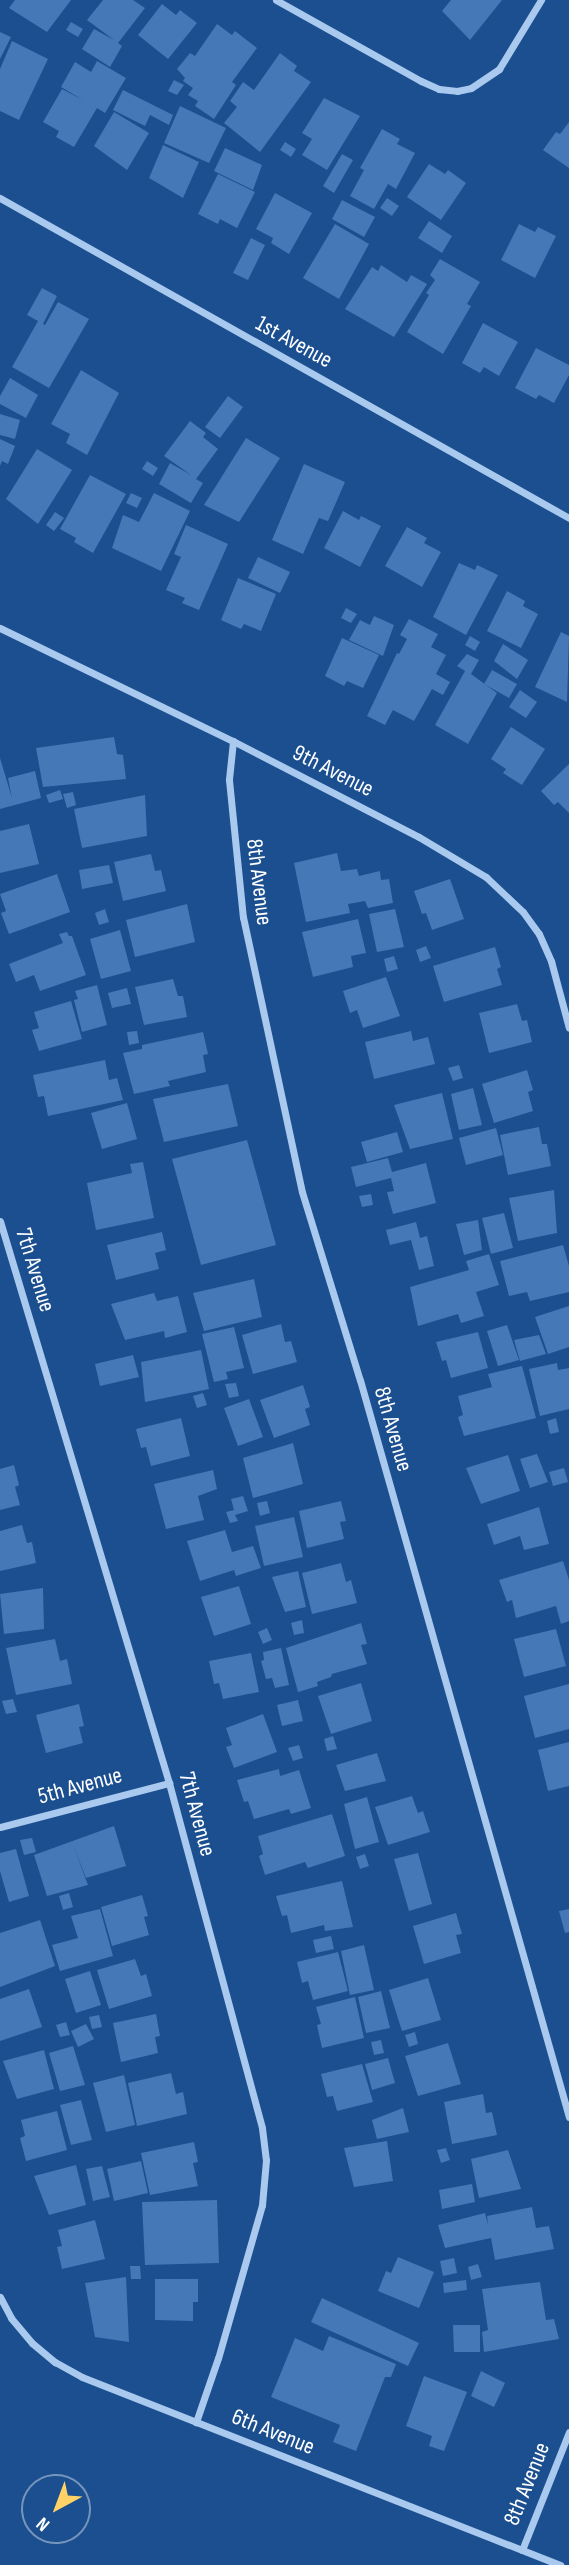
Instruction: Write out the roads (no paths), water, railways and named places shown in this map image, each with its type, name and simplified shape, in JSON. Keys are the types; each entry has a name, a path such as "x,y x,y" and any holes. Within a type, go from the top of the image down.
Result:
{"street":[{"path":"276,0 421,81 439,89 457,91 471,88 499,69 541,0"},
{"name":"1st Avenue","path":"0,198 569,518"},
{"name":"9th Avenue","path":"0,628 233,741 429,843 505,892 539,934 551,961 569,1028"},
{"name":"8th Avenue","path":"233,741 229,780 243,917 302,1192 360,1380 569,2118"},
{"name":"7th Avenue","path":"0,1221 169,1783 262,2128 266,2160 262,2205 196,2422"},
{"name":"5th Avenue","path":"0,1827 169,1783"},
{"name":"6th Avenue","path":"0,2297 18,2326 55,2362 113,2390 560,2565"},
{"name":"8th Avenue","path":"522,2550 569,2432"}]}
